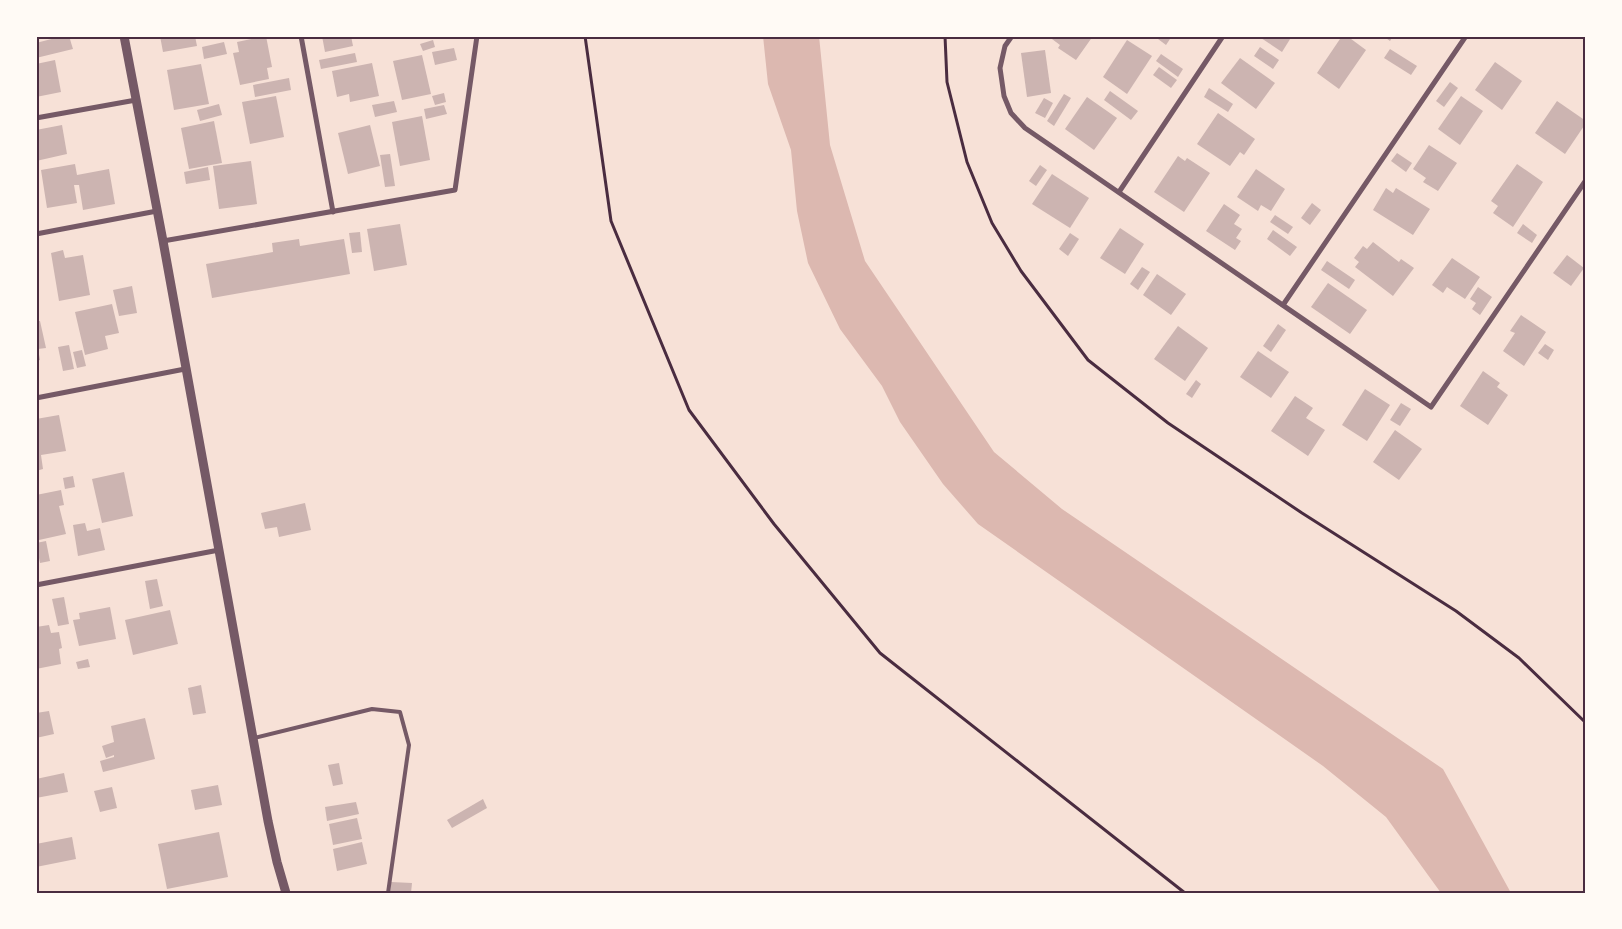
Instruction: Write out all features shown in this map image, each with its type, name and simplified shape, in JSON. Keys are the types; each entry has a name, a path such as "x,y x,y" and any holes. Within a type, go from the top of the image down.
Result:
{"street":[{"path":"124,36 273,846 286,893"},
{"path":"301,36 333,212"},
{"path":"163,241 455,190 477,36"},
{"path":"1012,36 1006,46 1000,68 1004,96 1011,114 1025,128 1431,407 1586,180"},
{"path":"1119,192 1223,36"},
{"path":"1283,305 1466,36"},
{"path":"36,118 136,100"},
{"path":"36,234 157,211"},
{"path":"36,398 185,369"},
{"path":"36,585 219,550"}],"lane":[{"path":"254,739 372,709 400,712 409,745 388,893"}],"path":[{"path":"585,36 611,221 689,410 774,524 880,653 1185,893"},
{"path":"945,36 947,82 960,135 967,162 992,223 1021,271 1088,360 1168,423 1302,513 1456,610 1519,658 1586,723"}],"shaded area":[{"path":"763,36 819,36 830,145 865,261 994,452 1062,509 1443,769 1511,893 1441,893 1386,817 1323,766 978,524 943,484 900,422 882,386 840,329 808,263 797,211 791,150 768,84"}],"building":[{"path":"69,36 73,49 36,58 36,43"},
{"path":"160,36 195,36 197,46 163,52"},
{"path":"266,36 272,67 267,68 269,79 240,85 233,53 239,52 237,42"},
{"path":"322,36 351,36 353,46 325,52"},
{"path":"1048,36 1093,36 1076,60 1058,48 1060,45"},
{"path":"1154,36 1172,36 1166,45"},
{"path":"1258,36 1292,36 1282,52"},
{"path":"1342,36 1347,36 1366,50 1339,89 1317,73"},
{"path":"1383,36 1393,36 1390,41"},
{"path":"433,40 435,47 423,51 420,44"},
{"path":"1127,40 1152,56 1127,94 1103,77"},
{"path":"224,42 227,54 204,59 202,47"},
{"path":"1260,47 1279,60 1273,69 1254,56"},
{"path":"454,48 457,60 435,65 432,52"},
{"path":"1390,49 1417,66 1411,75 1384,58"},
{"path":"1045,50 1051,93 1027,97 1021,53"},
{"path":"355,53 357,62 321,69 319,60"},
{"path":"1161,54 1183,69 1178,77 1156,61"},
{"path":"422,55 431,94 402,100 393,61"},
{"path":"1240,58 1275,83 1256,109 1221,83"},
{"path":"55,60 61,92 36,97 36,64"},
{"path":"1495,62 1522,81 1502,110 1475,90"},
{"path":"372,63 379,96 350,102 349,94 337,97 332,71"},
{"path":"201,64 209,104 174,110 167,70"},
{"path":"1159,67 1177,80 1171,88 1153,75"},
{"path":"289,78 291,90 255,97 253,85"},
{"path":"1450,82 1458,88 1444,107 1436,101"},
{"path":"1209,88 1233,104 1228,112 1204,97"},
{"path":"1110,91 1138,111 1131,120 1104,100"},
{"path":"444,93 446,102 435,105 432,96"},
{"path":"1064,94 1071,98 1054,126 1047,121"},
{"path":"276,96 284,137 250,144 242,102"},
{"path":"1461,96 1483,111 1460,145 1438,129"},
{"path":"1087,97 1117,118 1094,150 1065,129"},
{"path":"1044,98 1053,103 1045,118 1035,113"},
{"path":"394,101 397,112 375,117 372,105"},
{"path":"1557,101 1586,121 1565,154 1535,133"},
{"path":"219,104 222,115 200,121 197,110"},
{"path":"444,105 447,114 426,119 424,109"},
{"path":"1218,113 1255,139 1244,155 1240,152 1230,166 1197,144"},
{"path":"422,116 430,160 400,166 392,122"},
{"path":"214,121 222,163 189,169 181,128"},
{"path":"62,125 67,154 36,161 36,130"},
{"path":"370,125 380,166 348,174 338,133"},
{"path":"1429,145 1457,163 1438,191 1423,182 1426,178 1413,169"},
{"path":"1397,153 1412,163 1406,172 1391,161"},
{"path":"390,154 395,186 385,187 380,155"},
{"path":"1178,156 1185,161 1187,158 1210,173 1184,212 1154,192"},
{"path":"251,161 257,204 219,209 213,166"},
{"path":"75,164 77,175 109,169 115,204 83,210 79,185 74,185 77,203 47,208 41,170"},
{"path":"1517,164 1543,182 1513,227 1493,213 1498,206 1491,201"},
{"path":"1040,165 1047,170 1036,186 1029,181"},
{"path":"208,167 210,180 186,184 184,172"},
{"path":"1256,169 1285,189 1271,211 1261,205 1258,211 1237,197"},
{"path":"1052,174 1089,198 1070,228 1032,204"},
{"path":"1386,188 1393,193 1396,188 1430,209 1413,235 1373,210"},
{"path":"1312,203 1321,210 1310,225 1301,218"},
{"path":"1224,204 1240,215 1234,224 1242,229 1236,238 1241,241 1235,250 1206,231"},
{"path":"1275,215 1293,227 1288,234 1270,222"},
{"path":"400,224 407,265 374,271 367,229"},
{"path":"1523,224 1537,235 1532,243 1517,233"},
{"path":"1120,228 1144,244 1125,274 1100,258"},
{"path":"1273,230 1297,247 1290,256 1267,239"},
{"path":"360,232 362,252 352,253 349,233"},
{"path":"1070,233 1079,239 1068,256 1059,249"},
{"path":"299,239 300,246 344,239 350,274 212,298 206,264 273,252 272,243"},
{"path":"1373,242 1399,262 1401,259 1414,268 1393,296 1355,267 1359,262 1354,258 1363,246 1367,249"},
{"path":"63,250 65,258 83,255 90,295 59,301 51,253"},
{"path":"1567,255 1584,268 1571,286 1553,273"},
{"path":"1452,258 1480,277 1465,299 1447,287 1443,293 1432,285"},
{"path":"1327,261 1355,280 1349,289 1321,270"},
{"path":"1142,267 1150,272 1138,290 1130,284"},
{"path":"1157,274 1186,294 1171,315 1143,295"},
{"path":"1328,283 1367,310 1350,334 1311,307"},
{"path":"132,286 137,313 119,316 113,290"},
{"path":"1478,287 1492,297 1480,315 1472,309 1476,303 1470,299"},
{"path":"112,304 119,333 105,336 108,349 85,355 75,312"},
{"path":"1521,315 1546,332 1524,366 1503,351 1515,333 1510,331"},
{"path":"36,321 40,321 46,348 38,349 40,360 36,361"},
{"path":"1278,324 1286,330 1271,352 1263,346"},
{"path":"1178,326 1208,348 1185,381 1154,359"},
{"path":"1545,344 1554,350 1548,360 1538,353"},
{"path":"69,345 74,369 63,371 58,347"},
{"path":"82,350 86,366 77,368 73,352"},
{"path":"1258,351 1289,372 1271,398 1240,377"},
{"path":"1483,371 1500,383 1497,387 1508,395 1488,425 1460,406"},
{"path":"1196,380 1201,384 1192,398 1186,394"},
{"path":"1365,389 1390,405 1367,441 1342,425"},
{"path":"1295,396 1313,408 1306,418 1325,430 1308,456 1271,431"},
{"path":"1401,403 1411,409 1400,426 1390,420"},
{"path":"59,415 66,451 41,455 43,469 36,471 36,419"},
{"path":"1395,430 1422,449 1399,480 1373,462"},
{"path":"124,472 133,516 102,523 92,479"},
{"path":"73,476 75,487 65,489 63,478"},
{"path":"61,490 64,505 59,506 66,534 39,540 36,529 36,495"},
{"path":"305,503 311,530 279,537 277,527 265,529 261,513"},
{"path":"85,523 87,531 100,528 105,550 78,556 73,525"},
{"path":"46,541 50,561 40,563 36,543"},
{"path":"157,579 163,606 150,609 145,581"},
{"path":"64,597 69,624 58,626 52,599"},
{"path":"110,607 116,639 79,646 73,620 80,619 79,613"},
{"path":"170,610 178,644 133,655 125,620"},
{"path":"49,625 51,633 59,632 62,648 59,649 61,664 36,669 36,627"},
{"path":"88,659 90,667 78,669 76,662"},
{"path":"201,685 206,713 193,715 188,688"},
{"path":"49,711 54,734 36,738 36,713"},
{"path":"145,718 155,759 103,772 100,761 114,757 114,755 106,758 102,746 114,742 111,726"},
{"path":"339,763 343,784 333,786 328,765"},
{"path":"64,773 68,792 36,798 36,779"},
{"path":"218,785 222,805 195,810 191,790"},
{"path":"112,787 117,808 100,812 94,791"},
{"path":"483,799 487,808 452,828 447,820"},
{"path":"356,802 359,814 327,821 325,807"},
{"path":"357,818 362,839 333,845 329,824"},
{"path":"219,832 228,877 167,889 158,844"},
{"path":"72,837 76,859 36,867 36,844"},
{"path":"362,842 367,864 337,871 333,849"},
{"path":"391,882 412,883 411,893 390,893"}]}
